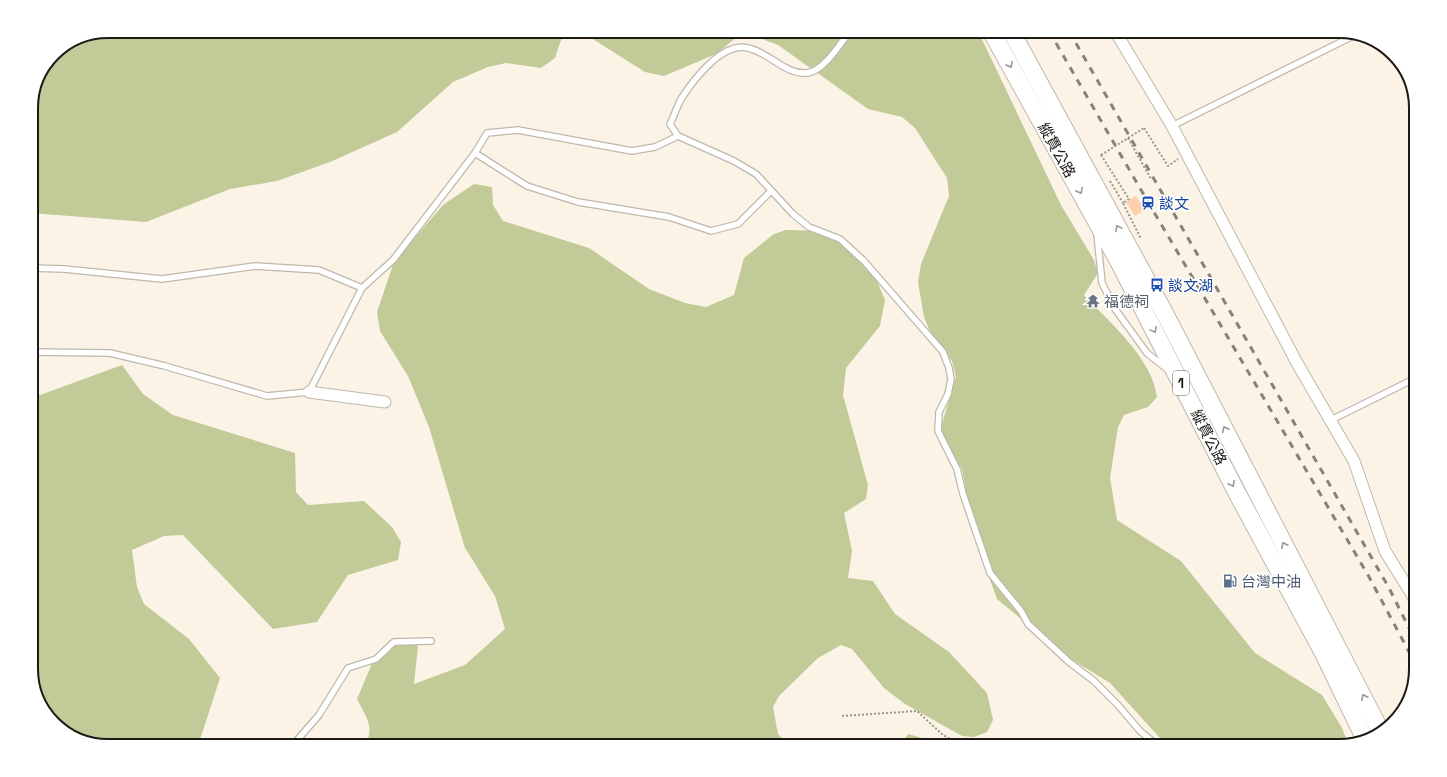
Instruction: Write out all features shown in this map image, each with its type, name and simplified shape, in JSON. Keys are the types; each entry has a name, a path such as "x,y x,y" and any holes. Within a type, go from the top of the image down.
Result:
{"main road":[{"name":"縱貫公路","path":"995,38 1096,220 1132,254 1179,379 1237,493 1288,569 1378,727"},
{"name":"縱貫公路","path":"1015,38 1165,314 1288,569 1324,654 1363,735"}],"street":[{"path":"1119,38 1172,126 1297,363 1354,461 1385,552 1409,590"},
{"path":"309,392 384,402"}],"lane":[{"path":"845,38 831,57 808,73 795,73 748,48 728,50 702,70 681,100 670,124 678,136 734,161 756,174 793,214 809,227 840,239 864,261 943,352 949,368 951,380 948,394 939,412 938,431 957,469 967,508 990,573 1021,611 1028,624 1069,662 1094,681 1117,704 1140,731 1150,739"},
{"path":"1172,126 1348,38"},
{"path":"38,352 110,353 165,366 266,396 309,392 362,288 393,260 475,153 487,133 518,130 632,152 655,147 678,136"},
{"path":"475,153 527,186 578,202 669,217 711,231 738,224 771,191"},
{"path":"1096,220 1102,283 1115,309 1147,353 1179,379"},
{"path":"38,268 64,269 162,279 263,266 319,270 362,288"},
{"path":"1331,420 1409,381"},
{"path":"298,739 319,715 348,668 376,659 394,642 431,640"}],"path":[{"path":"1123,202 1129,199 1101,155 1144,128 1168,166"},
{"path":"1128,138 1151,179"},
{"path":"1110,181 1123,202 1132,254"},
{"path":"842,716 917,711 943,735 951,739"}],"green space":[{"path":"108,38 562,38 555,58 541,68 506,63 488,67 453,82 397,132 330,162 277,181 230,189 146,222 38,214 39,94 43,81 52,65 62,55 77,45 94,39"},
{"path":"591,38 736,38 716,54 664,76 645,72"},
{"path":"759,38 981,38 1061,205 1094,260 1098,273 1084,295 1117,329 1139,355 1153,383 1157,397 1148,407 1124,415 1118,427 1110,478 1117,520 1181,561 1255,653 1322,695 1342,728 1346,738 1161,739 1110,683 1066,656 997,599 974,536 962,469 938,437 956,377 952,361 931,334 924,317 918,282 921,264 949,196 947,178 915,128 902,117 868,109 778,45"},
{"path":"474,184 492,187 493,205 503,221 589,248 649,289 685,303 706,307 734,295 744,258 774,234 786,230 826,231 875,276 885,300 880,326 846,368 843,395 868,485 866,499 844,513 852,551 848,578 873,581 895,614 949,652 987,693 993,720 987,732 974,737 962,736 905,704 884,688 852,649 841,645 818,658 779,696 773,707 778,734 783,739 368,739 368,722 357,699 373,661 401,640 418,646 414,684 465,665 505,629 495,596 465,548 429,427 408,376 380,331 377,312 394,262 443,205"},
{"path":"122,365 143,394 173,415 295,453 296,492 308,505 364,501 392,527 401,542 398,560 348,575 317,622 273,629 183,535 164,536 132,550 137,587 144,604 189,639 220,678 200,739 104,739 94,738 77,732 62,722 55,715 45,700 39,683 38,395"},
{"path":"908,734 926,739 905,739"}],"building":[{"path":"1136,196 1145,210 1135,216 1126,202"}],"railway":[{"path":"1053,38 1368,575 1409,652"},
{"path":"1073,38 1389,588 1409,628"}],"place":[{"name":"談文","path":"1148,203"},
{"name":"談文湖","path":"1157,285"},
{"name":"福德祠","path":"1093,301"},
{"name":"台灣中油","path":"1230,581"}]}
